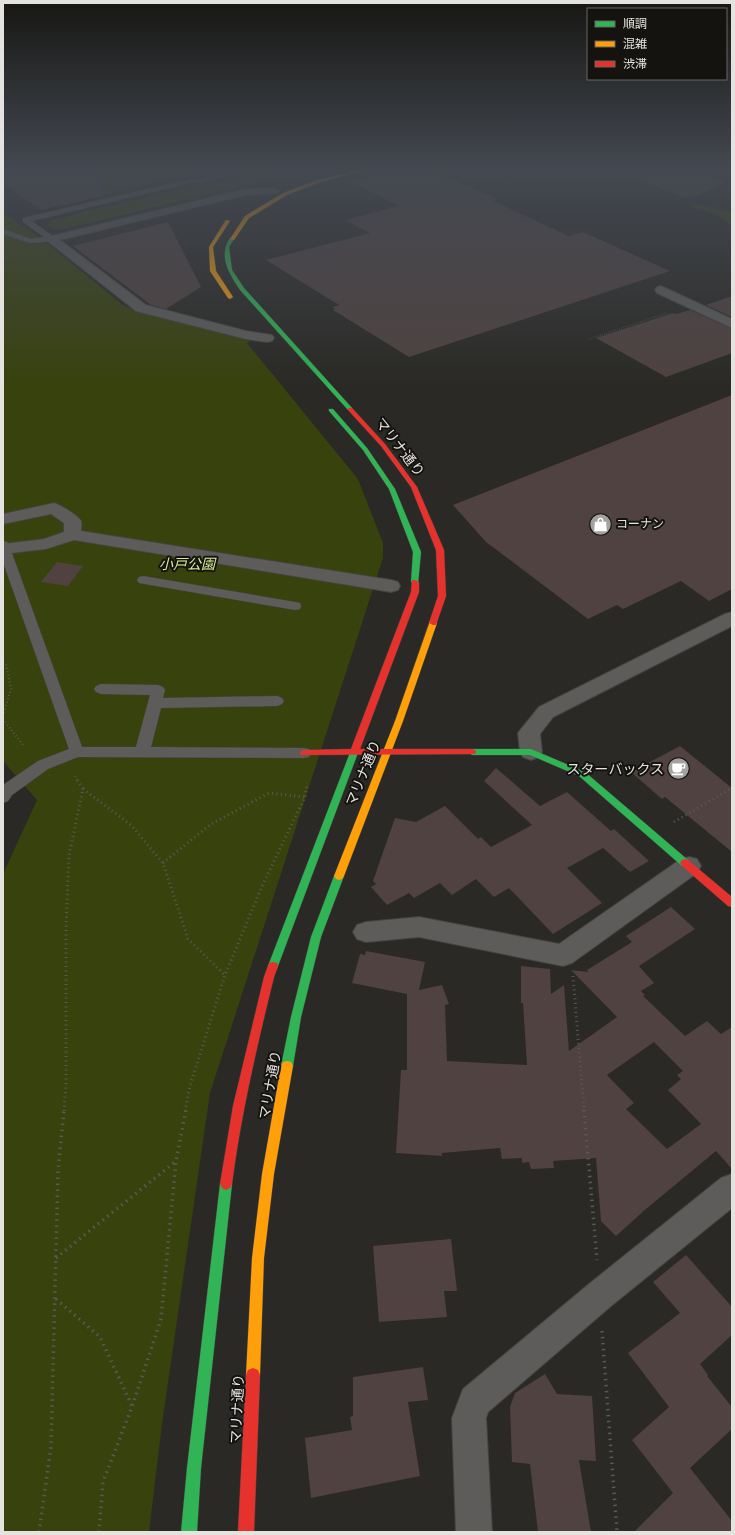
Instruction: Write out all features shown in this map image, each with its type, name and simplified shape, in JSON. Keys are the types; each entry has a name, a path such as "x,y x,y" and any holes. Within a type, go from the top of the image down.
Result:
{"street":[{"path":"58,244 141,308 269,340"},
{"path":"213,244 211,247 213,271 225,291 235,303"},
{"name":"マリナ通り","path":"229,244 227,247 229,270 242,289 383,445 414,487 440,550 442,596 399,721 316,937 296,1017 268,1174 258,1258 246,1532"},
{"path":"661,290 732,324"},
{"path":"256,326 269,340"},
{"name":"マリナ通り","path":"189,1532 194,1468 229,1159 242,1088 269,977 415,592 417,552 392,489 365,449 324,402"},
{"path":"3,519 25,513 54,508 72,521 73,534"},
{"path":"4,547 46,544 73,534 391,586"},
{"path":"531,752 529,733 546,712 732,618"},
{"path":"304,753 355,751 531,752 582,774 732,903"},
{"path":"366,932 419,927 563,955 689,866"},
{"path":"474,1532 470,1418 475,1401 600,1295 732,1189"}],"lane":[{"path":"4,547 77,752"},
{"path":"143,580 295,606"},
{"path":"101,689 156,696 277,701"},
{"path":"142,752 156,696"},
{"path":"3,797 6,791 43,765 77,752 304,753"}],"path":[{"path":"589,339 692,304"},
{"path":"3,663 6,664 11,689 3,715"},
{"path":"3,719 23,745"},
{"path":"75,776 83,789 132,825 163,863 188,939 225,975"},
{"path":"99,1532 103,1482 132,1407 161,1319 176,1161 190,1086 225,975 262,886 305,798 307,783"},
{"path":"674,822 732,788"},
{"path":"39,1532 52,1447 58,1171 66,1085 66,927 69,855 83,789"},
{"path":"163,863 211,824 269,793 305,798"},
{"path":"563,955 573,968 618,1532"},
{"path":"56,1259 176,1161"},
{"path":"56,1299 100,1336 132,1407"}],"green space":[{"name":"小戸公園","path":"3,244 47,244 123,305 134,310 250,341 247,343 358,479 383,543 383,558 210,1093 162,1424 149,1532 3,1532 3,874 37,800 3,761"}],"building":[{"path":"82,244 179,244 201,287 166,309 151,305 73,246"},
{"path":"329,244 609,244 670,271 409,357 333,310 335,309 333,307 339,305 266,260"},
{"path":"732,296 732,317 706,305"},
{"path":"690,310 732,329 732,353 666,377 596,338 673,313 676,314"},
{"name":"コーナン","path":"732,395 732,589 709,601 681,581 623,609 617,605 588,619 486,542 453,505"},
{"path":"57,562 83,566 68,586 41,582"},
{"path":"680,746 732,788 732,852 665,797 662,799 631,772"},
{"path":"496,768 540,806 567,792 611,831 614,829 649,861 630,872 603,848 567,868 602,903 553,934 509,888 494,897 476,879 452,895 440,883 414,898 409,893 387,905 371,887 376,884 373,881 395,818 416,822 445,806 478,839 481,837 491,847 532,825 484,781"},
{"path":"671,907 695,929 639,966 654,983 641,991 645,995 643,996 685,1036 707,1021 721,1034 732,1027 732,1169 716,1151 616,1236 601,1221 596,1158 553,1161 554,1168 531,1169 529,1162 522,1163 522,1158 502,1159 500,1148 442,1153 442,1156 396,1153 401,1070 407,1070 407,994 352,983 360,954 365,955 366,951 425,962 419,990 442,985 449,1004 445,1005 447,1061 527,1065 523,1003 521,1003 521,966 550,969 551,994 564,985 569,1051 617,1017 571,970 588,972 587,970 632,942 626,936","holes":["654,1042 683,1071 677,1075 681,1079 668,1090 701,1124 667,1149 626,1109 634,1103 607,1075"]},
{"path":"451,1239 457,1291 444,1291 447,1317 379,1322 373,1246"},
{"path":"686,1255 732,1307 732,1335 700,1364 708,1375 707,1376 732,1407 732,1429 690,1468 732,1521 732,1532 634,1532 673,1493 632,1440 669,1407 628,1353 680,1313 653,1282"},
{"path":"423,1367 428,1400 408,1402 420,1476 311,1498 305,1438 352,1430 350,1417 353,1416 353,1377"},
{"path":"545,1374 557,1394 592,1396 596,1461 579,1460 591,1532 538,1532 530,1464 512,1462 510,1407 515,1393"}],"traffic: fast":[{"path":"229,244 227,247 229,270 242,289 350,409"},
{"path":"331,410 365,449 392,489 417,552 415,582"},
{"path":"273,966 355,750"},
{"path":"472,752 531,752 582,774 685,863"},
{"path":"287,1066 296,1017 316,937 339,876"},
{"path":"189,1532 194,1468 226,1184"}],"traffic: slow":[{"path":"213,244 211,247 213,271 230,297"},
{"path":"339,876 399,721 433,623"},
{"path":"253,1375 258,1258 268,1174 287,1066"}],"traffic: jam":[{"path":"350,409 383,445 414,487 440,550 442,596 433,623"},
{"path":"355,750 415,592 415,582"},
{"path":"304,753 387,751 472,752"},
{"path":"685,863 732,903"},
{"path":"226,1184 229,1158 244,1080 273,966"},
{"path":"246,1532 253,1375"}],"place":[{"name":"コーナン","path":"601,524"},
{"name":"スターバックス","path":"679,769"}]}
